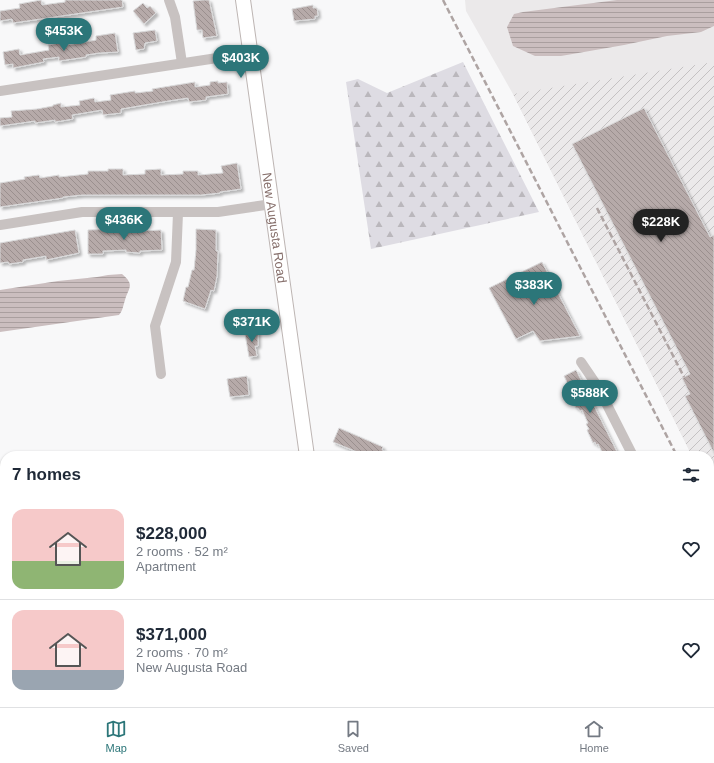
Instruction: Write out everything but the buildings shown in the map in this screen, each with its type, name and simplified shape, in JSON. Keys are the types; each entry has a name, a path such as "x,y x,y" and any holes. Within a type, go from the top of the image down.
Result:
{"street":[{"path":"169,0 175,17 182,63"},
{"name":"New Augusta Road","path":"243,0 306,451"},
{"path":"0,91 250,53"},
{"path":"0,225 82,212 218,212 272,204"},
{"path":"161,374 155,326 176,262 178,213"},
{"path":"581,362 598,387 630,451"}],"shaded area":[{"path":"465,0 714,0 714,451 690,451 513,94 466,11"},
{"path":"617,0 714,0 714,26 701,32 667,36 561,56 535,56 513,46 507,27 514,14"},
{"path":"714,62 714,451 690,451 513,94"},
{"path":"122,274 129,281 130,286 119,315 0,332 0,290 58,281"}],"green space":[{"path":"463,62 539,212 371,249 346,82 358,79 387,93"}],"railway":[{"path":"443,0 674,451"},
{"path":"597,208 684,377"}]}
